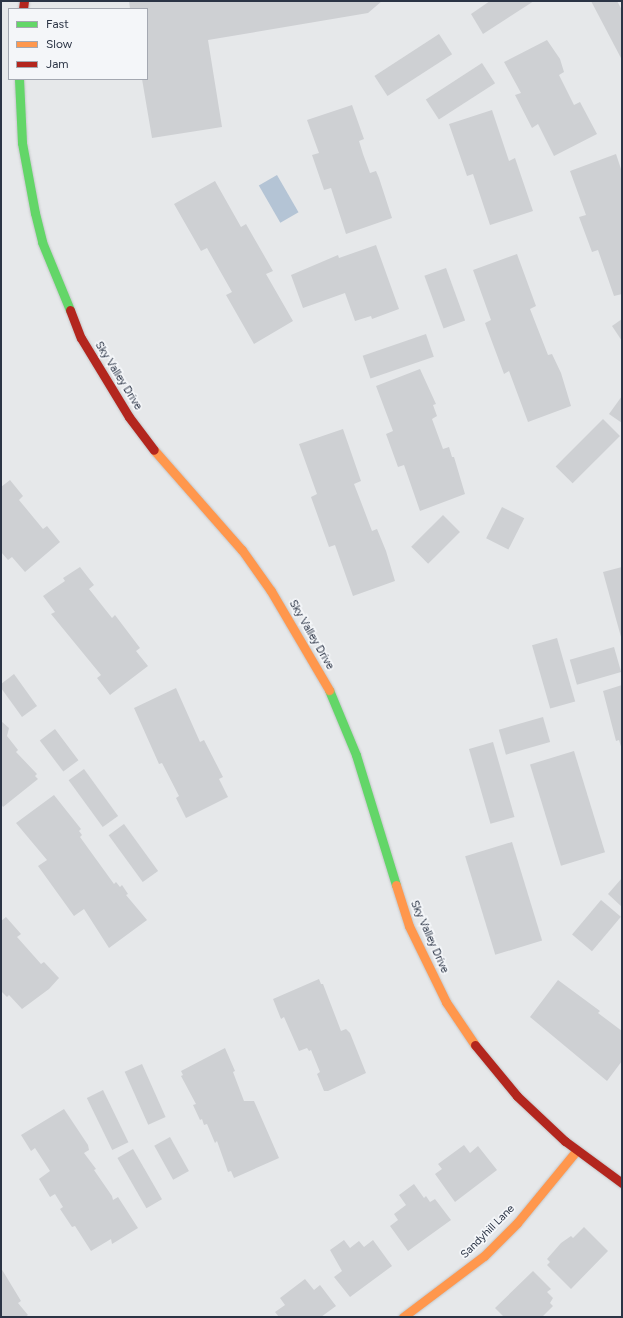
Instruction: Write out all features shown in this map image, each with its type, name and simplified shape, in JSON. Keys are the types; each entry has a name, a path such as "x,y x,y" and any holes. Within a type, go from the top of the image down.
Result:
{"street":[{"name":"Sky Valley Drive","path":"19,80 22,143 35,213 45,250 81,338 128,417 156,452 242,550 271,591 326,684 358,762 409,926 446,1002 477,1048 517,1096 577,1150 622,1182"},
{"name":"Sandyhill Lane","path":"404,1317 484,1256 517,1223 577,1150"}],"water":[{"path":"277,175 298,212 280,223 259,186"}],"building":[{"path":"129,1 382,1 368,13 208,40 222,127 152,138 142,80 148,80 148,8 130,8"},
{"path":"490,1 534,1 483,34 471,14"},
{"path":"591,1 617,1 622,10 622,60"},
{"path":"439,34 452,54 387,96 374,76"},
{"path":"547,40 560,59 564,72 559,75 574,105 580,102 597,134 554,156 538,124 532,128 515,95 521,93 504,62"},
{"path":"482,63 495,83 439,120 426,99"},
{"path":"352,105 364,139 359,141 363,154 370,173 376,171 392,218 346,234 331,188 324,190 312,155 319,153 307,120"},
{"path":"492,110 509,161 515,158 533,211 490,225 473,174 467,176 449,124"},
{"path":"616,154 622,172 622,294 614,296 598,250 592,252 579,217 586,215 570,171"},
{"path":"215,181 241,227 246,224 273,271 266,274 293,321 254,344 226,295 232,292 207,248 201,251 174,204"},
{"path":"376,245 399,309 372,319 371,316 355,321 345,293 303,308 291,275 338,255 339,258"},
{"path":"517,254 536,306 530,309 548,355 552,354 561,373 571,406 528,422 509,371 504,374 485,323 491,320 473,270"},
{"path":"446,268 465,321 444,328 424,276"},
{"path":"622,319 622,341 612,326"},
{"path":"426,334 434,357 370,379 363,356"},
{"path":"420,369 436,404 433,405 437,416 432,419 443,449 449,447 452,457 454,457 465,494 420,511 404,465 398,467 386,434 393,431 376,386"},
{"path":"622,396 622,423 609,414"},
{"path":"603,419 620,436 573,483 556,466"},
{"path":"343,429 361,481 354,484 372,531 377,529 386,551 395,581 353,596 335,545 329,547 311,497 317,494 299,444"},
{"path":"10,480 23,496 19,500 43,529 47,526 60,542 25,572 12,557 8,560 1,552 1,487"},
{"path":"502,507 524,518 508,550 486,538"},
{"path":"443,515 460,532 428,564 411,547"},
{"path":"80,567 94,585 89,589 112,618 115,615 140,648 136,651 148,666 110,695 97,678 101,675 51,614 55,612 43,596 65,581 63,578"},
{"path":"622,567 622,637 621,637 603,572"},
{"path":"557,638 575,701 550,709 532,645"},
{"path":"614,647 621,672 577,685 570,660"},
{"path":"14,674 37,706 22,717 1,688 1,684"},
{"path":"622,685 622,750 619,740 616,741 603,691"},
{"path":"176,688 200,742 204,740 223,777 219,779 228,797 186,818 176,798 179,796 162,763 159,764 134,708"},
{"path":"543,717 550,742 506,755 499,730"},
{"path":"1,721 9,728 7,736 18,750 16,752 37,774 35,776 38,779 3,807 1,804"},
{"path":"55,729 78,760 63,772 40,740"},
{"path":"493,742 514,817 490,824 469,749"},
{"path":"574,751 605,852 561,866 530,764"},
{"path":"84,769 118,816 103,827 69,780"},
{"path":"54,795 81,829 79,831 82,835 80,837 114,884 116,882 120,887 122,885 128,894 126,895 147,920 109,948 84,909 74,916 38,866 47,860 16,823"},
{"path":"124,824 158,871 143,882 109,835"},
{"path":"512,842 542,940 495,955 465,856"},
{"path":"622,878 622,907 608,894"},
{"path":"601,900 621,917 592,951 572,934"},
{"path":"6,917 21,934 17,937 41,964 44,962 59,978 49,989 22,1009 9,995 7,997 1,991 1,921"},
{"path":"319,979 321,984 323,984 341,1031 346,1029 350,1033 366,1073 328,1091 324,1091 317,1074 320,1072 311,1050 309,1051 307,1048 299,1051 284,1017 281,1019 273,999"},
{"path":"558,980 600,1011 598,1013 622,1031 622,1061 607,1081 530,1017"},
{"path":"225,1048 235,1071 233,1072 244,1101 254,1101 279,1158 234,1178 231,1171 228,1172 217,1141 215,1143 207,1124 204,1125 202,1119 200,1120 193,1105 196,1104 181,1076 183,1075 181,1071"},
{"path":"142,1064 166,1117 148,1125 125,1072"},
{"path":"103,1090 128,1142 112,1150 87,1098"},
{"path":"64,1109 88,1145 89,1150 84,1153 96,1169 94,1170 112,1196 113,1200 118,1197 138,1228 112,1244 111,1239 91,1251 75,1226 72,1227 60,1209 63,1207 55,1194 50,1197 39,1179 50,1171 35,1148 31,1151 21,1135"},
{"path":"170,1137 189,1171 173,1180 154,1146"},
{"path":"464,1145 470,1153 478,1146 497,1170 455,1202 435,1174 442,1169 438,1164"},
{"path":"133,1149 162,1199 146,1208 117,1158"},
{"path":"414,1184 424,1198 426,1196 430,1202 435,1199 451,1220 408,1251 390,1226 398,1220 394,1214 406,1205 399,1195"},
{"path":"584,1227 608,1251 571,1289 547,1265 550,1262 547,1259 561,1243 571,1236 573,1238"},
{"path":"344,1240 350,1248 359,1241 364,1247 373,1240 392,1266 350,1297 334,1277 342,1271 330,1250"},
{"path":"1,1268 21,1301 18,1303 28,1315 25,1317 1,1317"},
{"path":"533,1271 551,1289 547,1292 553,1298 550,1303 553,1306 542,1317 504,1317 495,1308"},
{"path":"305,1279 314,1290 320,1285 336,1306 321,1317 279,1317 275,1312 285,1305 280,1298"}],"traffic: fast":[{"path":"19,80 22,143 35,213 42,242 70,310"},
{"path":"329,690 356,755 396,885"}],"traffic: slow":[{"path":"154,450 242,550 271,591 329,690"},
{"path":"396,885 409,926 446,1002 475,1045"},
{"path":"403,1317 484,1256 517,1223 577,1150"}],"traffic: jam":[{"path":"23,8 24,1"},
{"path":"70,310 81,338 129,417 154,450"},
{"path":"475,1045 517,1096 565,1141 622,1183"}]}
